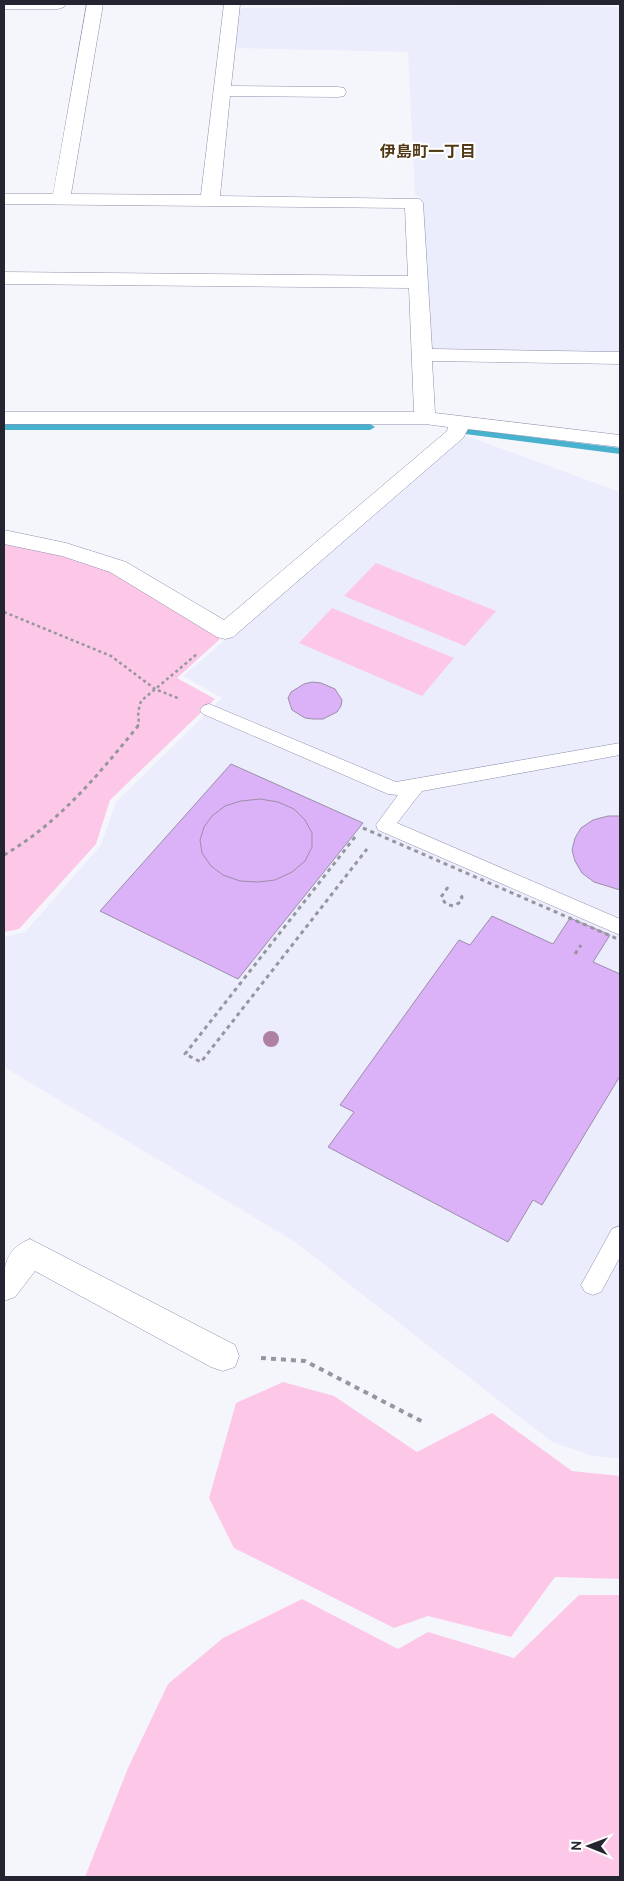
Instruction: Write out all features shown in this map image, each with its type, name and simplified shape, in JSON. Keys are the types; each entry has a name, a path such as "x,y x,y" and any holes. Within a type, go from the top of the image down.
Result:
{"street":[{"path":"4,4 58,4"},
{"path":"61,200 95,4"},
{"path":"210,200 232,4"},
{"path":"221,92 338,92"},
{"path":"4,199 414,203 425,418"},
{"path":"4,278 417,282"},
{"path":"422,355 620,358"},
{"path":"4,418 425,418 620,441"},
{"path":"4,537 66,550 118,567 225,631 456,434 461,421"},
{"path":"4,1287 30,1253 223,1356"}],"lane":[{"path":"209,710 395,790 620,749"},
{"path":"415,787 376,824 620,926"},
{"path":"593,1285 620,1236"}],"path":[{"path":"4,612 112,656 155,689 186,701"},
{"path":"4,855 16,849 59,816 138,724 138,712 141,701 225,631"},
{"path":"368,848 201,1062 185,1054 363,828 376,824 374,840"},
{"path":"363,828 620,940"},
{"path":"442,894 442,900 446,904 456,906 461,902"},
{"path":"223,1356 305,1361 425,1423"}],"shaded area":[{"path":"507,5 620,7 620,354 432,351 422,198 415,195 408,52 238,48 233,46 235,12 243,8"},
{"path":"464,435 620,492 620,1459 593,1456 552,1442 295,1242 4,1067 4,937 25,932 101,845 116,802 222,698 183,676"},
{"path":"4,542 65,556 113,572 220,639 177,678 215,699 110,800 96,844 19,929 4,932"},
{"path":"376,563 496,611 465,646 344,596"},
{"path":"332,608 454,658 422,696 299,643"},
{"path":"283,1382 334,1396 417,1452 492,1413 572,1471 620,1476 620,1579 555,1577 511,1637 428,1616 394,1628 234,1548 209,1498 236,1403"},
{"path":"579,1595 620,1595 620,1877 85,1877 128,1768 168,1684 223,1638 302,1599 398,1649 428,1632 514,1658"}],"building":[{"path":"312,682 321,683 335,689 342,700 337,712 323,719 313,719 305,718 292,710 288,698 291,692 304,684"},
{"path":"231,764 363,823 238,979 100,911"},
{"path":"260,799 278,802 294,809 305,820 312,833 312,847 305,861 292,872 275,880 258,882 240,881 223,875 211,866 202,853 200,840 204,827 212,816 225,806 241,801"},
{"path":"608,816 620,816 620,890 594,882 582,873 575,861 572,850 575,838 581,828 593,820"},
{"path":"492,916 553,944 570,918 610,935 593,962 620,974 620,1076 542,1205 533,1200 508,1242 328,1147 354,1112 340,1105 459,940 470,945"}],"waterway":[{"path":"4,427 370,427"},
{"path":"469,432 620,451"}],"district":[{"name":"伊島町一丁目","path":"428,151"}]}
